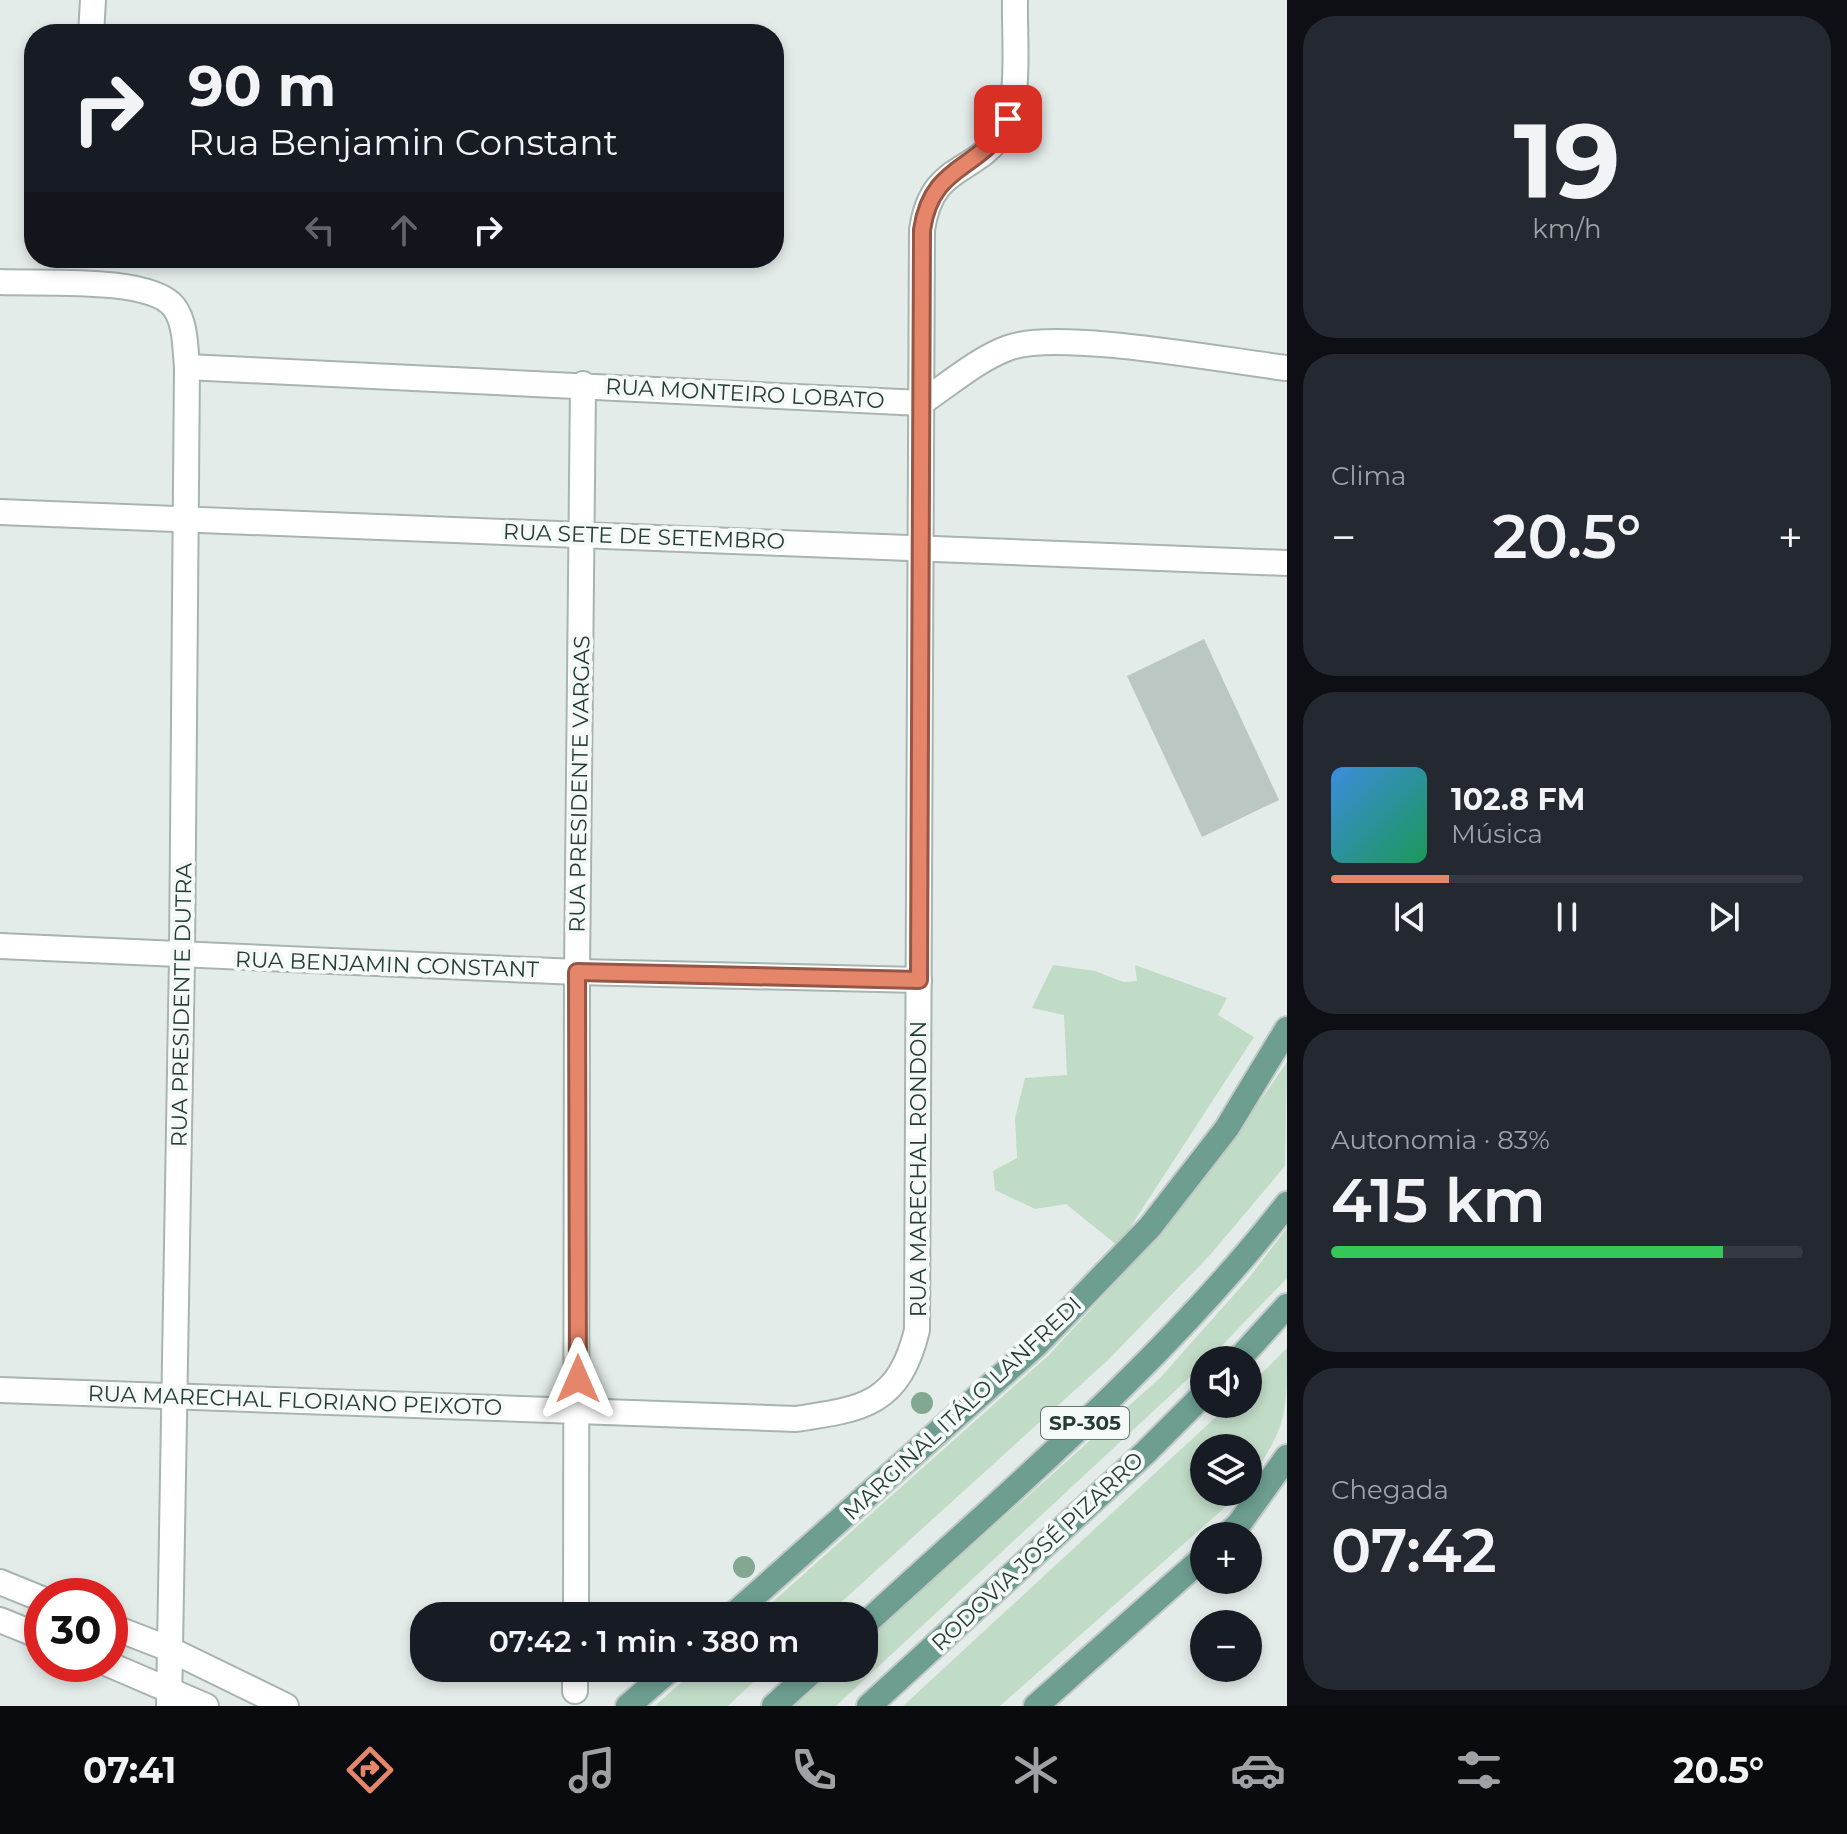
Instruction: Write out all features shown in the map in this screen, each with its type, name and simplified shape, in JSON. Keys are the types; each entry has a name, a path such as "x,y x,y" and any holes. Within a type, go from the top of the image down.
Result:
{"main road":[{"name":"MARGINAL ITÁLO LANFREDI","path":"748,1602 1037,1344 1150,1227 1227,1128 1287,1029"},
{"name":"SP-305","path":"878,1612 1136,1377 1242,1261 1287,1204"},
{"path":"1251,1346 1287,1306"},
{"name":"RODOVIA JOSÉ PIZARRO","path":"869,1706 1190,1407"},
{"path":"1239,1522 1287,1457"},
{"path":"1036,1706 1190,1569"},
{"path":"628,1706 656,1682"},
{"path":"774,1706 801,1682"}],"street":[{"path":"92,24 93,0"},
{"name":"RUA MARECHAL RONDON","path":"875,1402 896,1382 910,1359 917,1330 922,546 920,266 924,214 938,185 993,144 1008,119 1013,94 1015,0"},
{"name":"RUA PRESIDENTE DUTRA","path":"0,282 147,290 173,305 183,331 187,367 182,956 168,1697"},
{"path":"921,403 1010,347 1036,344 1077,343 1287,368"},
{"name":"RUA MONTEIRO LOBATO","path":"187,367 583,384 921,403"},
{"name":"RUA PRESIDENTE VARGAS","path":"576,1602 579,1410 577,972 583,384"},
{"name":"RUA SETE DE SETEMBRO","path":"0,512 922,546 1287,563"},
{"name":"RUA BENJAMIN CONSTANT","path":"0,946 577,972 919,980"},
{"name":"RUA MARECHAL FLORIANO PEIXOTO","path":"0,1390 796,1419 857,1409 875,1402"},
{"path":"1241,1522 1287,1478"},
{"path":"0,1582 24,1592"},
{"path":"0,1620 24,1630"},
{"path":"128,1633 167,1648 286,1706"},
{"path":"128,1675 168,1697 206,1706"}],"green space":[{"path":"1053,965 1095,971 1123,982 1137,981 1135,965 1227,998 1218,1015 1254,1037 1118,1246 1066,1204 1035,1209 995,1190 993,1171 1017,1158 1015,1118 1025,1078 1067,1075 1064,1015 1032,1008"},
{"path":"1287,1062 1285,1166 1210,1255 1108,1360 841,1602 773,1602 1049,1355 1158,1236 1238,1133"},
{"path":"1287,1228 1287,1278 1221,1346 1190,1346 1190,1377 878,1667 878,1630 1160,1378 1248,1279"},
{"path":"1287,1348 1282,1420 1262,1460 1262,1434 1198,1434 1215,1418 1262,1418 1262,1373"},
{"path":"1190,1441 1190,1506 1226,1506 1222,1510 1208,1522 1190,1522 1190,1538 1000,1706 903,1706"},
{"path":"682,1682 753,1682 728,1706 655,1706"},
{"path":"820,1682 862,1682 836,1706 793,1706"}],"building":[{"path":"1204,639 1279,800 1202,837 1127,676"}],"route":[{"path":"578,1379 577,972 919,980 922,230 929,198 938,185 993,144 1008,119"}]}
